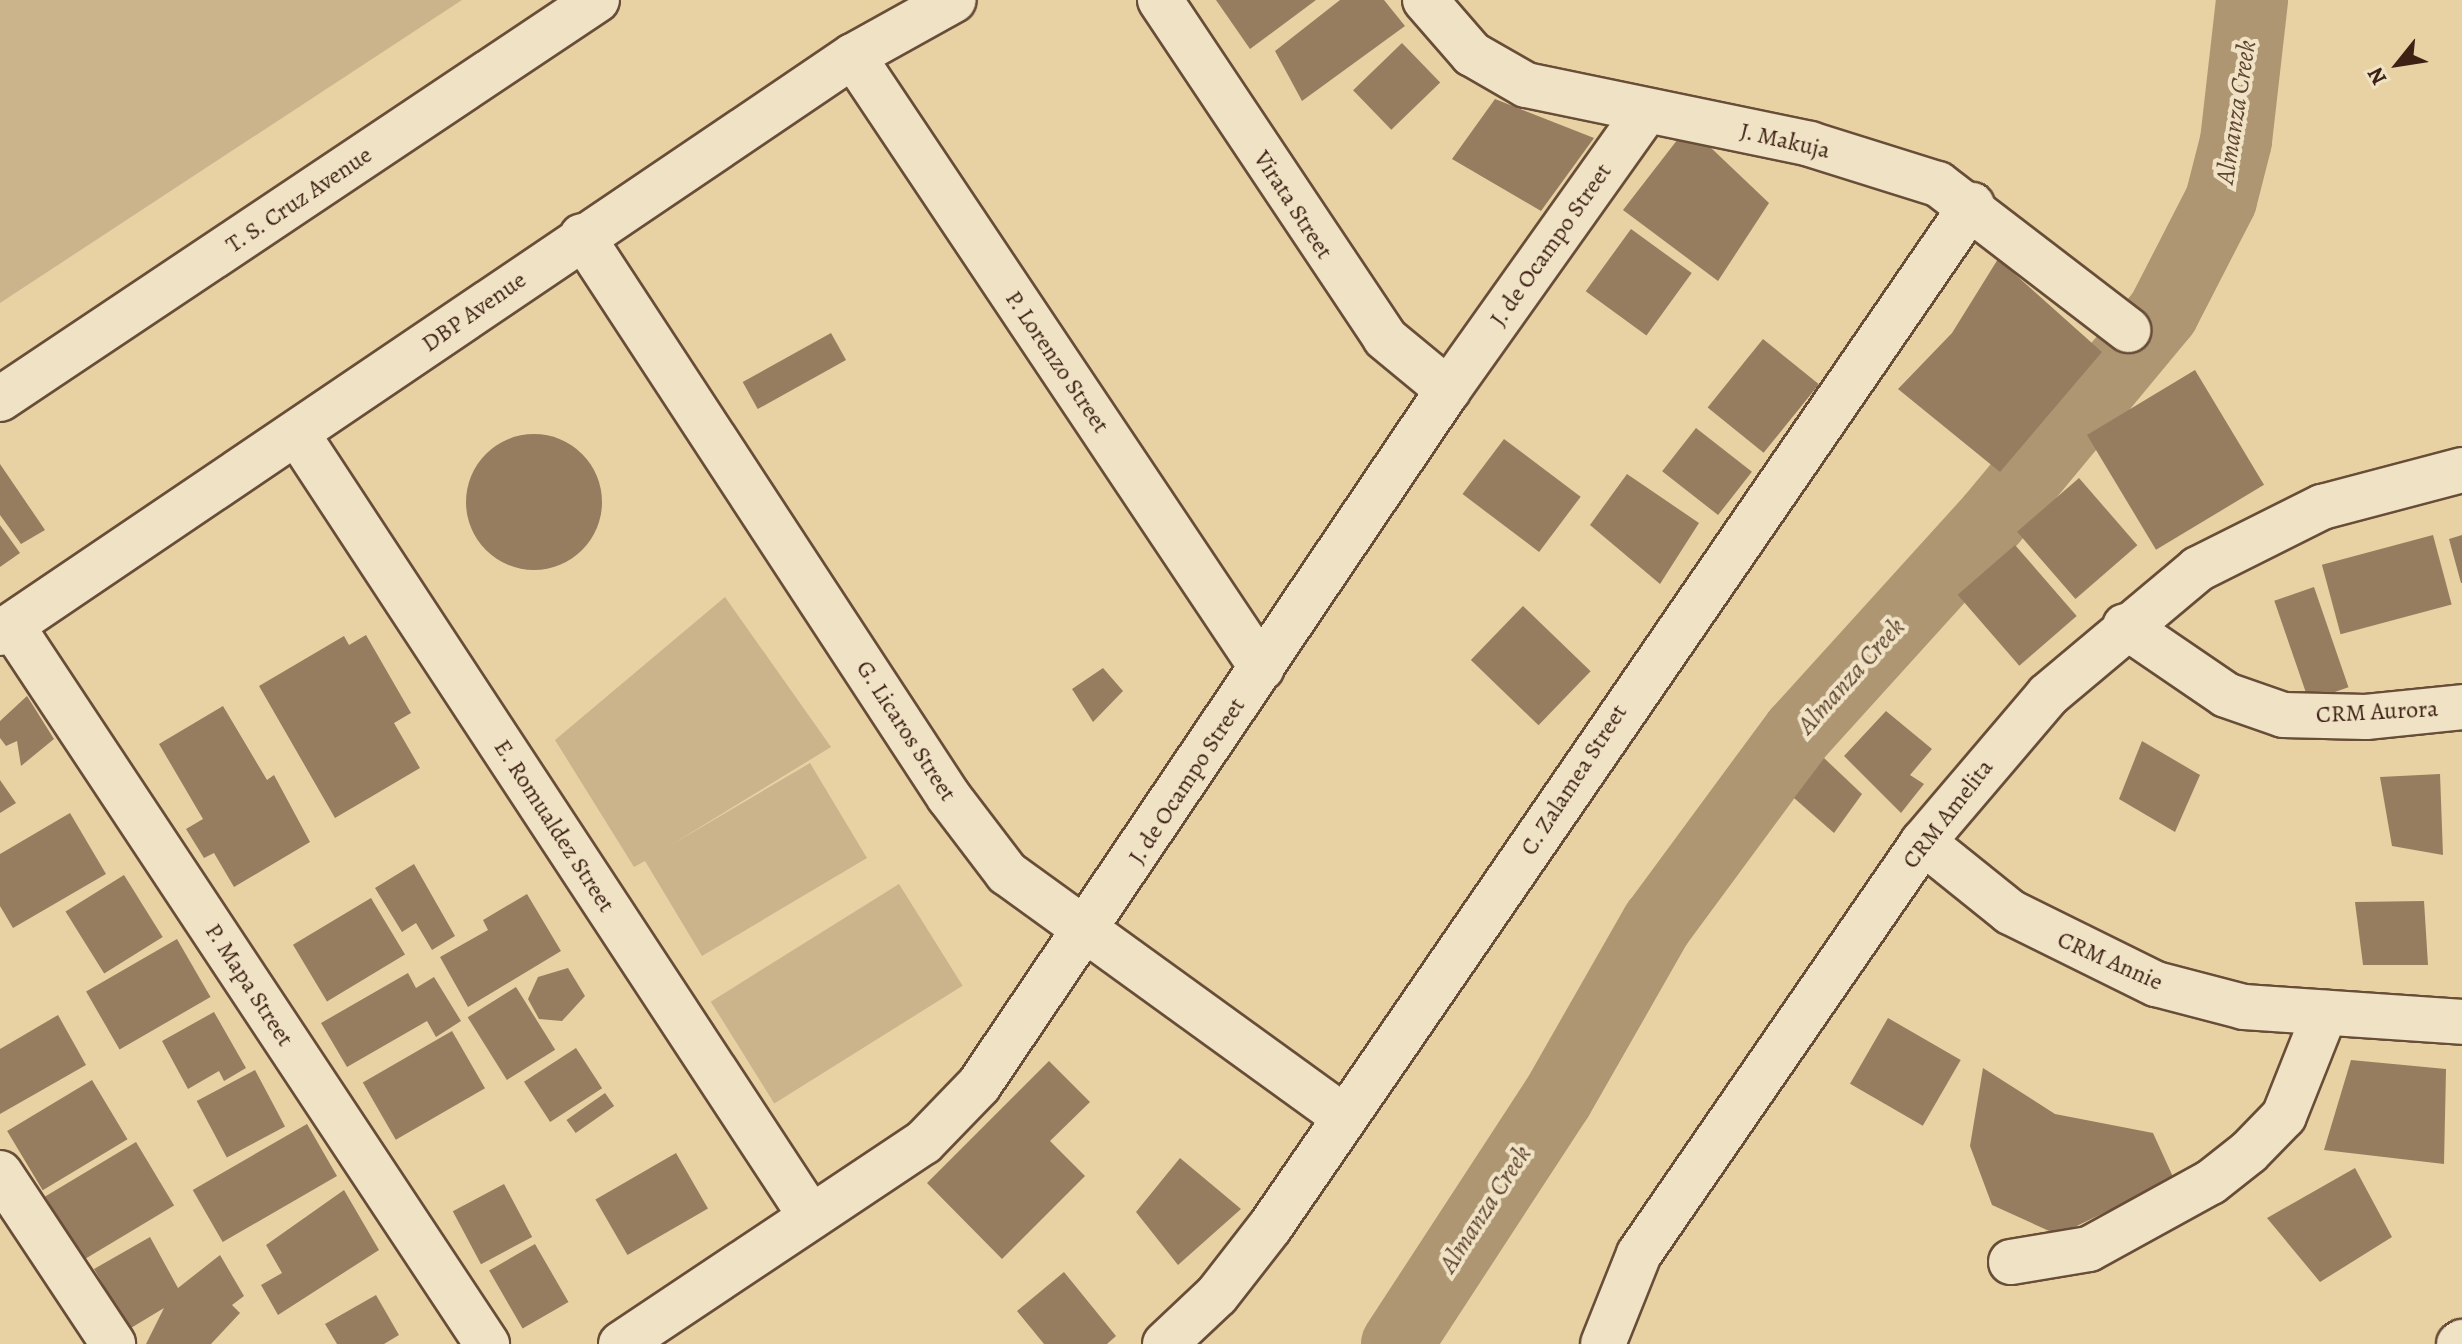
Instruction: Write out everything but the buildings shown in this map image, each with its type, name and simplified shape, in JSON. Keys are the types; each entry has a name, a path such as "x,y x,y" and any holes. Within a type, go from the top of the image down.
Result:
{"street":[{"name":"T. S. Cruz Avenue","path":"0,399 597,0"},
{"name":"DBP Avenue","path":"6,630 298,435 582,236 853,56 954,0"},
{"name":"Virata Street","path":"1160,0 1385,338 1448,390"},
{"name":"J. Makuja","path":"1425,0 1494,70 1526,85 1810,144 1938,184 1972,205 2128,330"},
{"name":"P. Lorenzo Street","path":"853,56 1262,668"},
{"name":"J. de Ocampo Street","path":"621,1344 924,1142 979,1085 1087,931 1448,390 1646,111"},
{"name":"C. Zalamea Street","path":"1165,1344 1217,1295 1345,1118 1972,205"},
{"name":"G. Licaros Street","path":"582,236 983,845 1007,873 1345,1118"},
{"name":"E. Romualdez Street","path":"298,435 811,1217"},
{"name":"CRM Amelita","path":"1603,1344 1639,1254 1923,842 2048,695 2125,626 2198,569 2322,507 2462,470"},
{"name":"CRM Aurora","path":"2125,626 2226,695 2283,715 2366,717 2462,707"},
{"name":"P. Mapa Street","path":"6,630 487,1344"},
{"name":"CRM Annie","path":"1923,842 2010,912 2156,984 2244,1007 2462,1022"},
{"path":"2011,1262 2089,1249 2240,1159 2284,1116 2325,1013"},
{"path":"0,1173 113,1344"}],"shaded area":[{"path":"0,0 462,0 0,303"},
{"path":"725,597 831,747 671,845 810,763 867,858 702,956 645,861 634,867 555,740"},
{"path":"899,884 963,986 774,1103 711,1002"}],"waterway":[{"name":"Almanza Creek","path":"1397,1344 1557,1099 1657,924 1798,733 1992,519 2163,313 2221,200 2236,141 2252,0"}]}
